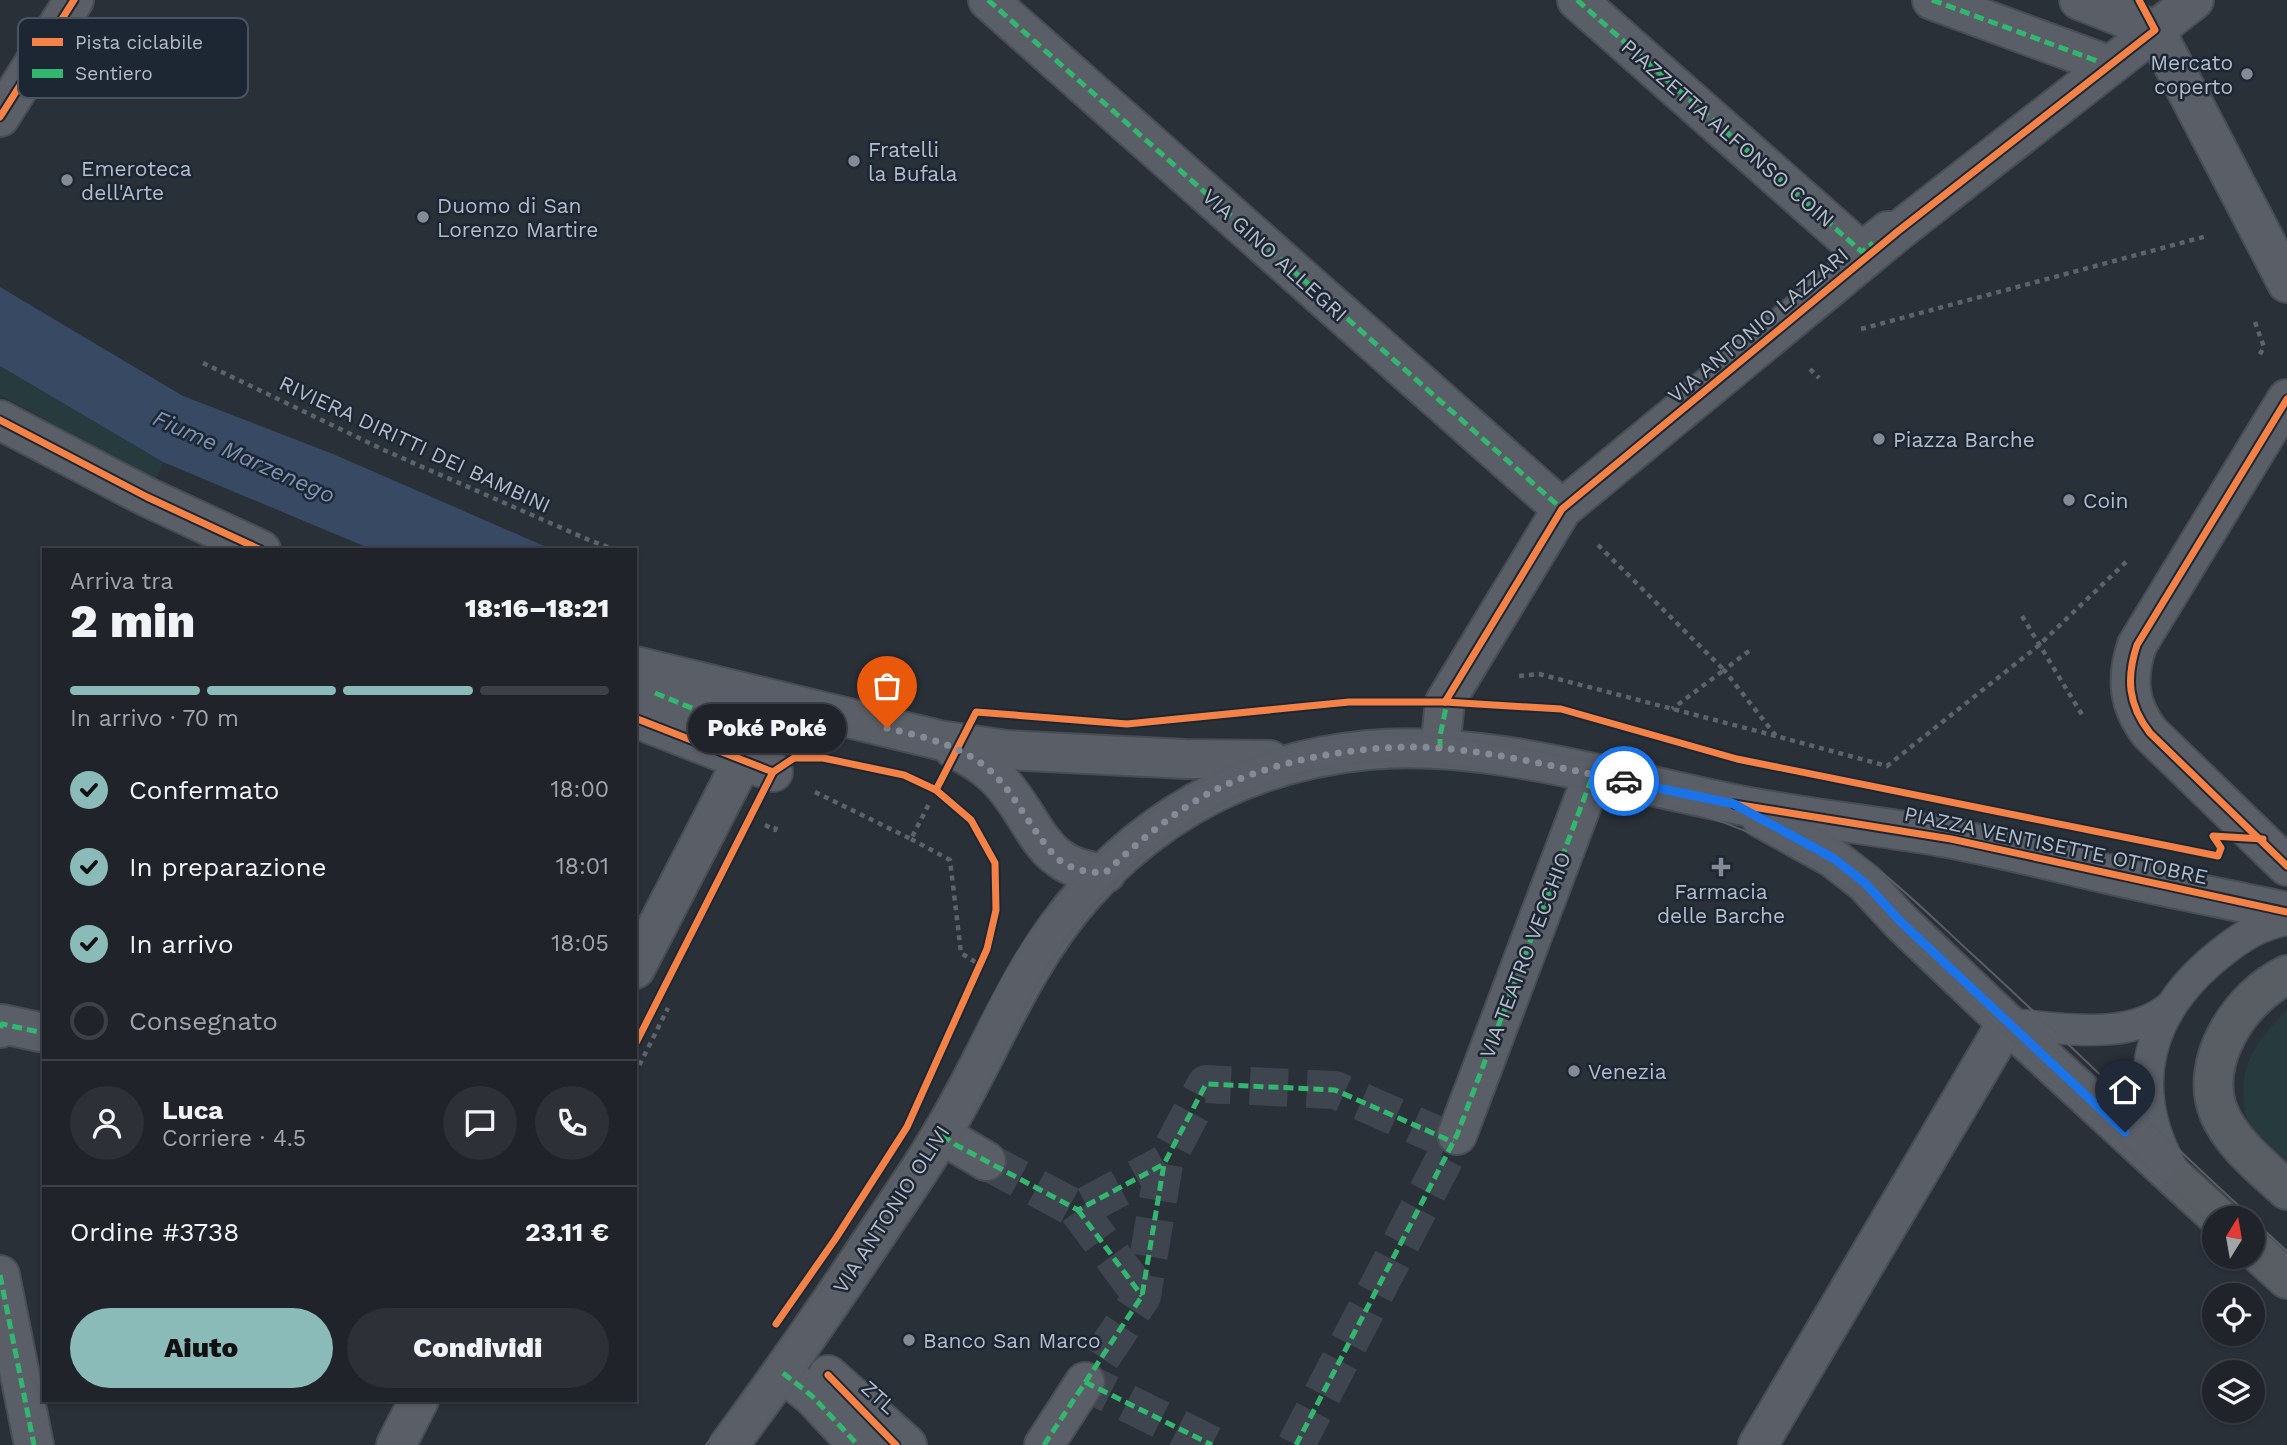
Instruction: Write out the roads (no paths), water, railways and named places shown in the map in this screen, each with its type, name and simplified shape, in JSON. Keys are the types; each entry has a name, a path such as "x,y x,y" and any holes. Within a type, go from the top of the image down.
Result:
{"street":[{"path":"63,18 74,0"},
{"name":"VIA GINO ALLEGRI","path":"988,0 1562,509"},
{"name":"PIAZZETTA ALFONSO COIN","path":"1577,0 1862,252 2100,62 1933,0"},
{"path":"2079,0 2155,30 2285,280"},
{"name":"VIA ANTONIO LAZZARI","path":"1440,749 1445,702 1562,509 1897,232 2194,0"},
{"path":"0,117 18,89"},
{"path":"2287,399 2137,645 2132,659 2130,693 2138,718 2150,733 2287,866"},
{"path":"0,421 147,497 257,548"},
{"path":"642,692 699,710"},
{"path":"642,692 836,716 939,740 1007,750 1185,759 1304,761 1362,750 1409,747 1440,749 1530,762 1734,804 1824,852 1865,883 2005,1028 2206,1206"},
{"path":"642,692 757,766"},
{"path":"637,966 757,766 760,733 797,715 836,716"},
{"path":"939,740 980,762 1003,783 1034,830 1064,864 1084,872 1105,873"},
{"name":"VIA ANTONIO OLIVI","path":"729,1445 783,1373 942,1135 1035,962 1084,893 1170,818 1212,792 1252,775 1304,761"},
{"name":"VIA TEATRO VECCHIO","path":"1457,1135 1593,775"},
{"name":"PIAZZA VENTISETTE OTTOBRE","path":"1734,804 1951,839 2287,912"},
{"path":"2287,975 2260,994 2223,1039 2214,1088 2220,1115 2236,1139 2287,1190"},
{"path":"0,1028 2,1024 42,1033"},
{"path":"1903,1185 2005,1028"},
{"path":"1759,1445 2005,1028"},
{"path":"942,1135 986,1161"},
{"path":"2265,1260 2287,1279"},
{"path":"1748,1445 1850,1274"},
{"path":"0,1275 34,1445"},
{"path":"783,1373 812,1396 858,1445"},
{"name":"ZTL","path":"828,1375 907,1445"},
{"path":"1044,1445 1085,1382"},
{"path":"396,1445 418,1402"}],"lane":[{"path":"2184,1186 2158,1138 2148,1076 2152,1043 2174,1003 2197,974 2242,937 2271,923 2287,920"},
{"path":"2005,1028 2126,1028 2156,1017 2174,1003"}],"water":[{"name":"Fiume Marzenego","path":"0,287 183,396 333,454 549,548 369,548 163,462 0,366"}],"tunnel":[{"path":"1212,1445 1085,1382 1142,1296 1164,1164 1206,1084 1335,1090 1453,1142"},
{"path":"1296,1445 1457,1135"},
{"path":"986,1161 1078,1210 1164,1164"},
{"path":"1078,1210 1142,1296"}],"tram line":[{"path":"706,1445 820,1291 900,1172 941,1103 998,987 1031,932 1051,906 1090,864 1132,826 1177,795 1224,770 1274,751 1327,739 1383,734 1442,737 1607,763 1701,784 1792,816 1862,857 1919,905 2239,1206"},
{"path":"751,1445 823,1345 949,1156 1036,985 1080,920 1117,880 1158,845 1203,814 1251,790 1302,773 1355,763 1409,761 1439,764 1619,794 1705,816 1787,851 1826,874 1865,903 2202,1218"},
{"path":"2265,1231 2287,1251"},
{"path":"2257,1269 2287,1298"}],"place":[{"name":"Mercato coperto","path":"2247,74"},
{"name":"Fratelli la Bufala","path":"854,161"},
{"name":"Emeroteca dell'Arte","path":"67,180"},
{"name":"Duomo di San Lorenzo Martire","path":"423,217"},
{"name":"Piazza Barche","path":"1879,439"},
{"name":"Coin","path":"2069,500"},
{"name":"Poké Poké","path":"887,728"},
{"name":"Farmacia delle Barche","path":"1721,867"},
{"name":"Venezia","path":"1574,1071"},
{"name":"Banco San Marco","path":"909,1340"}]}
